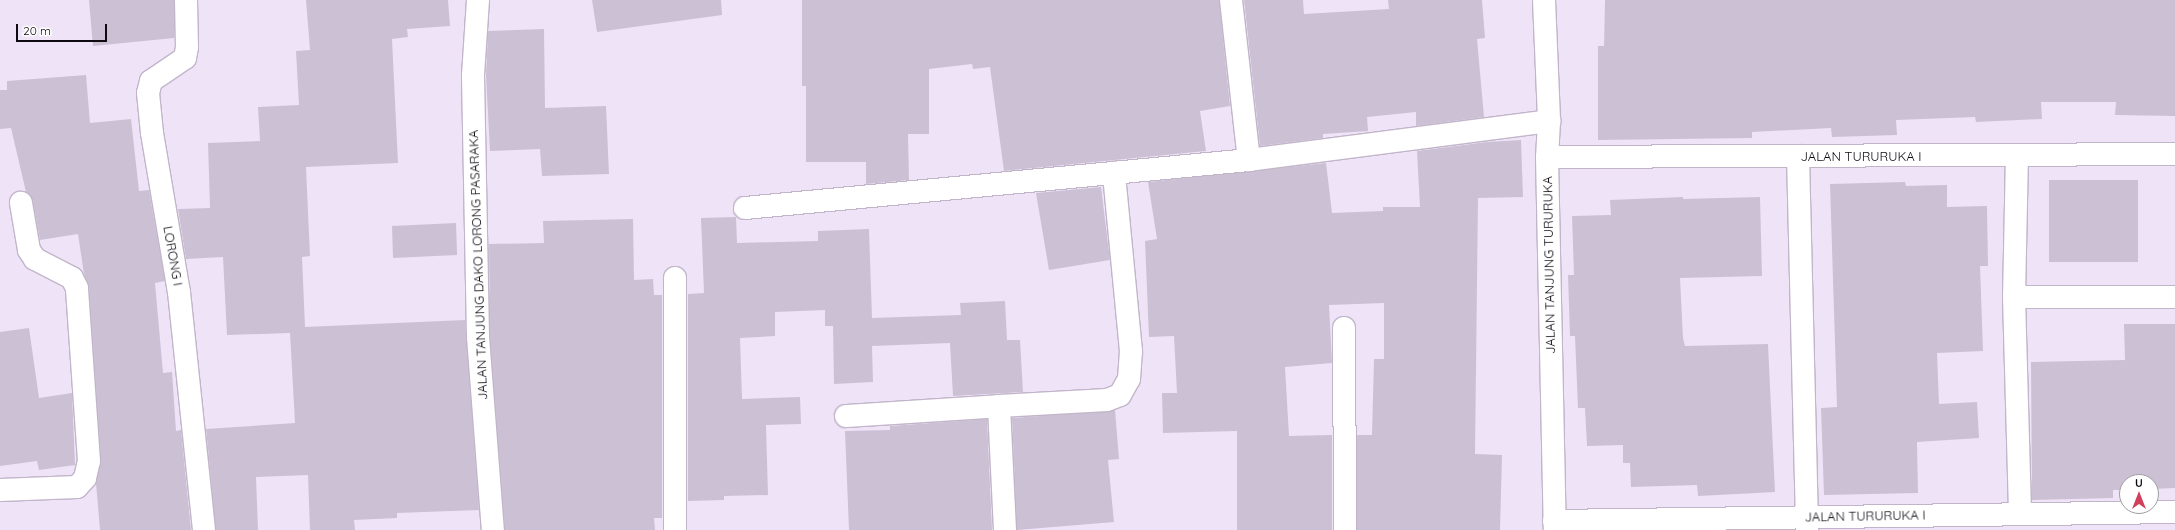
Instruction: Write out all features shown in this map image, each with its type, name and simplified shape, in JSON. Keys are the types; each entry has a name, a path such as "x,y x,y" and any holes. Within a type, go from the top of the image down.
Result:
{"street":[{"name":"LORONG I","path":"186,0 187,46 185,58 152,81 148,94 152,133 179,292 204,530"},
{"name":"JALAN TANJUNG DAKO LORONG PASARAKA","path":"478,0 473,76 478,338 493,530"},
{"path":"1231,0 1249,160"},
{"name":"JALAN TANJUNG TURURUKA","path":"1544,0 1549,121 1547,157 1555,526"},
{"path":"745,208 1249,160 1549,121"},
{"name":"JALAN TURURUKA I","path":"1547,157 2175,154"},
{"path":"2017,155 2014,297 2020,513"},
{"path":"1798,156 1806,523"},
{"path":"846,416 1107,400 1120,395 1126,388 1131,371 1131,351 1114,173"},
{"path":"0,490 77,487 85,478 89,461 77,288 72,278 35,259 29,250 21,203"},
{"path":"675,278 675,530"},
{"path":"2014,297 2175,297"},
{"path":"1344,328 1345,530"},
{"path":"999,406 1005,530"},
{"name":"JALAN TURURUKA I","path":"1555,526 1806,523 2020,513 2175,512"}],"building":[{"path":"89,0 174,0 174,38 93,46"},
{"path":"306,0 448,0 450,26 407,29 408,37 392,39 398,163 306,167 310,256 302,257 305,327 465,320 479,510 397,513 397,518 354,520 355,530 310,530 308,475 256,477 258,530 216,530 206,429 295,423 290,333 227,335 223,257 186,259 178,209 210,208 208,143 260,141 258,107 299,105 296,51 310,50"},
{"path":"592,0 721,0 722,15 597,32"},
{"path":"802,0 1219,0 1230,106 1200,111 1206,151 1004,171 990,67 973,69 972,64 929,69 929,134 908,134 909,180 866,184 866,162 806,162 806,86 802,86"},
{"path":"1244,0 1303,0 1304,14 1389,9 1388,0 1482,0 1485,38 1477,39 1484,117 1416,126 1416,112 1367,117 1368,131 1323,134 1323,138 1260,146"},
{"path":"1605,0 2175,0 2175,116 2115,115 2116,102 2041,102 2042,119 1976,122 1975,117 1896,120 1897,135 1832,137 1831,128 1752,132 1752,138 1598,140 1598,46 1604,46"},
{"path":"544,29 545,108 606,106 609,174 542,176 540,149 490,151 486,76 488,31"},
{"path":"86,75 90,123 131,119 139,191 149,190 165,281 155,283 163,373 172,372 176,431 181,430 191,530 100,530 96,483 101,460 89,287 84,274 78,234 40,240 33,201 26,192 11,128 0,129 0,90 7,90 7,81"},
{"path":"1521,140 1523,197 1478,198 1475,454 1502,455 1500,530 1357,530 1357,435 1372,435 1374,359 1384,359 1384,303 1329,305 1332,363 1285,367 1289,436 1332,435 1332,530 1237,530 1237,431 1163,433 1162,393 1177,393 1174,336 1149,337 1145,241 1157,239 1148,182 1326,163 1332,213 1383,211 1383,207 1420,207 1417,151 1487,142"},
{"path":"2049,180 2138,180 2138,262 2049,262"},
{"path":"1905,182 1906,186 1947,185 1947,207 1987,206 1988,266 1980,266 1983,351 1937,353 1939,404 1977,402 1979,438 1917,442 1918,493 1824,495 1821,408 1837,407 1830,184"},
{"path":"1101,187 1110,260 1049,270 1036,193"},
{"path":"1683,197 1683,199 1760,197 1762,276 1680,278 1683,338 1685,346 1768,344 1775,492 1698,496 1697,485 1631,487 1630,463 1623,463 1623,445 1587,446 1585,408 1578,408 1575,336 1570,336 1568,275 1574,275 1572,216 1611,215 1610,200"},
{"path":"736,217 737,243 818,241 818,231 869,229 872,318 961,315 960,303 1005,301 1007,340 1020,340 1023,392 953,396 950,343 872,346 873,382 834,384 833,326 825,326 825,310 775,312 775,336 740,338 742,399 800,397 801,424 766,425 768,495 724,496 724,500 688,501 688,294 704,293 701,218"},
{"path":"633,219 634,280 653,279 654,295 662,295 662,518 654,518 655,530 505,530 490,336 489,244 544,243 543,221"},
{"path":"456,223 457,255 393,258 392,226"},
{"path":"2124,324 2175,324 2175,488 2159,489 2159,474 2119,474 2119,490 2113,490 2113,498 2032,500 2031,362 2125,360"},
{"path":"29,328 39,398 72,393 75,465 39,470 37,461 0,466 0,332"},
{"path":"1115,410 1119,459 1108,460 1114,522 1017,530 1012,418"},
{"path":"987,419 992,530 849,530 845,431 890,430 890,426"}]}
